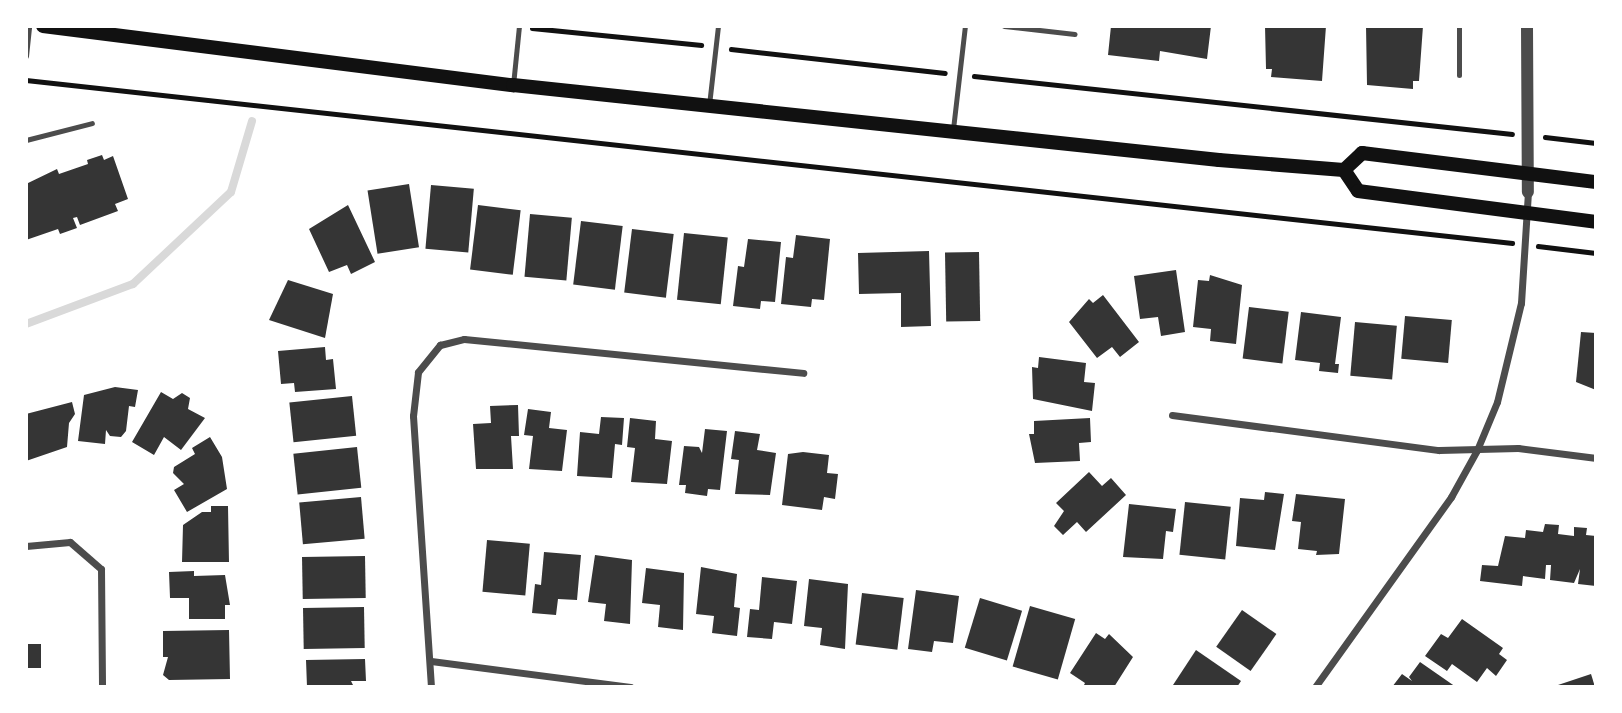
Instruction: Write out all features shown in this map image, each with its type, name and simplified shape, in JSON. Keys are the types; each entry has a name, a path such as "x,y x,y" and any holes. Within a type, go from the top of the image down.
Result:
{"main road":[{"path":"43,26 513,85 953,132 1344,170 1362,153 1596,182"},
{"path":"1344,170 1358,191 1596,222"}],"street":[{"path":"1315,687 1451,497 1477,450 1500,390 1521,303 1528,244 1527,26"},
{"path":"431,687 413,416 418,372 440,345 464,340 803,373"},
{"path":"1172,415 1439,450 1534,449 1596,458"},
{"path":"26,546 70,542 101,569 102,687"},
{"path":"431,661 630,687"}],"lane":[{"path":"26,56 29,26"},
{"path":"709,105 718,26"},
{"path":"953,132 965,26"},
{"path":"1004,26 1075,34"},
{"path":"1459,26 1459,75"},
{"path":"513,85 519,27"},
{"path":"26,140 92,122"}],"path":[{"path":"519,27 1596,143"},
{"path":"26,79 1596,253"}],"building":[{"path":"1111,26 1211,26 1207,59 1160,51 1159,61 1108,55"},
{"path":"1265,26 1326,26 1322,81 1271,77 1272,69 1266,69"},
{"path":"1366,26 1423,26 1419,81 1413,81 1413,89 1367,85"},
{"path":"102,155 104,160 113,156 128,199 115,204 118,211 80,225 77,217 73,218 77,228 60,234 58,229 26,240 26,184 57,169 59,174 88,164 87,160"},
{"path":"409,184 419,247 378,254 368,191"},
{"path":"431,185 474,189 468,253 425,249"},
{"path":"348,205 375,262 351,274 347,265 329,272 309,229"},
{"path":"478,205 521,210 513,275 470,270"},
{"path":"530,214 572,218 566,280 525,277"},
{"path":"581,221 623,226 615,290 573,285"},
{"path":"632,229 674,234 666,298 624,293"},
{"path":"684,233 728,238 721,304 677,300"},
{"path":"796,235 830,239 824,300 812,299 811,307 781,304 786,257 793,258"},
{"path":"748,239 781,242 775,302 761,301 760,309 733,306 738,266 744,267"},
{"path":"929,251 931,326 901,327 901,293 859,294 858,253"},
{"path":"979,252 980,321 946,322 945,253"},
{"path":"1176,270 1185,332 1161,336 1158,317 1140,319 1134,276"},
{"path":"1210,275 1242,285 1236,344 1210,341 1211,329 1193,327 1198,280 1209,281"},
{"path":"288,280 333,294 325,338 269,320"},
{"path":"1103,295 1139,342 1120,357 1112,347 1097,358 1069,322 1089,299 1093,303"},
{"path":"1249,307 1289,312 1282,363 1243,359"},
{"path":"1301,312 1341,317 1335,364 1339,364 1338,373 1319,371 1320,363 1295,360"},
{"path":"1405,316 1452,320 1448,363 1401,359"},
{"path":"1355,322 1397,326 1392,379 1350,376"},
{"path":"1581,332 1596,333 1596,390 1576,382"},
{"path":"325,347 326,360 333,359 336,389 295,392 294,383 281,384 278,351"},
{"path":"1039,357 1086,363 1084,382 1095,383 1092,411 1033,399 1032,367 1038,368"},
{"path":"115,387 138,390 135,407 129,406 126,431 121,437 110,436 106,430 105,444 78,441 84,395"},
{"path":"161,392 173,399 182,393 190,398 188,409 205,418 181,450 164,437 154,455 132,442"},
{"path":"352,396 356,436 294,442 289,403"},
{"path":"72,402 75,414 69,423 67,447 26,461 26,414"},
{"path":"518,405 519,436 511,436 513,469 476,469 473,424 491,423 490,406"},
{"path":"528,409 551,412 549,428 567,430 562,471 529,469 533,436 524,435"},
{"path":"601,417 624,418 622,445 615,444 612,478 577,476 580,432 599,434"},
{"path":"630,418 656,421 655,439 672,441 667,484 631,482 635,448 627,447"},
{"path":"1090,418 1091,442 1079,443 1080,461 1035,463 1029,434 1034,434 1034,421"},
{"path":"705,429 727,431 720,490 708,489 707,496 685,493 686,485 679,485 684,446 699,447 702,453"},
{"path":"735,431 760,434 757,450 776,453 770,495 735,494 739,460 731,459"},
{"path":"210,437 222,457 227,489 187,512 174,490 184,484 173,473 174,467 195,454 192,448"},
{"path":"357,447 361,488 298,494 293,454"},
{"path":"803,452 829,455 827,473 838,474 835,499 824,497 822,510 782,505 788,454"},
{"path":"1089,472 1102,486 1111,478 1126,495 1086,532 1077,522 1063,535 1054,526 1064,511 1056,503"},
{"path":"1265,492 1284,494 1275,550 1236,546 1240,498 1264,500"},
{"path":"1296,494 1345,499 1339,554 1316,555 1317,551 1298,549 1301,522 1292,521"},
{"path":"361,497 365,539 303,544 299,502"},
{"path":"1185,502 1231,507 1225,560 1179,555"},
{"path":"1129,504 1176,509 1173,532 1166,531 1163,559 1123,557"},
{"path":"211,506 228,506 229,562 182,562 183,525 202,512 211,512"},
{"path":"1545,524 1559,525 1558,534 1574,536 1574,527 1587,528 1586,535 1596,536 1596,586 1578,584 1580,569 1574,583 1550,580 1551,565 1546,565 1545,579 1523,576 1522,586 1480,581 1482,565 1498,566 1505,536 1525,538 1526,530 1543,532"},
{"path":"487,540 530,544 525,596 482,592"},
{"path":"544,552 581,555 577,600 558,599 556,615 532,613 535,584 541,585"},
{"path":"595,555 632,560 630,624 604,621 606,604 588,602"},
{"path":"365,556 366,598 303,599 302,557"},
{"path":"701,567 737,574 734,607 740,608 737,636 712,633 714,616 696,614"},
{"path":"646,568 684,573 683,630 658,627 660,605 642,603"},
{"path":"194,571 194,576 225,575 230,605 225,605 225,619 189,619 189,598 170,598 169,572"},
{"path":"762,577 797,581 792,624 774,622 772,639 747,637 750,609 759,610"},
{"path":"809,579 848,584 845,649 820,645 822,628 804,626"},
{"path":"916,590 959,596 953,643 934,641 932,652 908,649"},
{"path":"862,593 904,598 897,650 856,645"},
{"path":"980,598 1022,611 1007,661 965,648"},
{"path":"1030,606 1075,619 1058,680 1013,667"},
{"path":"364,607 365,648 304,649 303,608"},
{"path":"1242,610 1276,634 1251,671 1216,647"},
{"path":"1462,619 1503,648 1499,654 1507,660 1496,676 1487,668 1477,682 1452,664 1447,671 1425,656 1441,634 1448,638"},
{"path":"229,630 230,679 169,680 163,675 168,657 163,657 163,631"},
{"path":"1096,633 1105,639 1109,634 1133,657 1114,687 1083,687 1085,683 1070,673"},
{"path":"26,644 41,644 41,668 26,668"},
{"path":"1196,650 1241,681 1237,687 1173,685"},
{"path":"365,659 366,681 351,681 354,687 307,687 306,660"},
{"path":"1420,662 1456,687 1392,687 1402,674 1412,681 1409,677"},
{"path":"1591,674 1595,687 1555,686"}],"waterway":[{"path":"26,324 133,284 231,192 252,121"}]}
